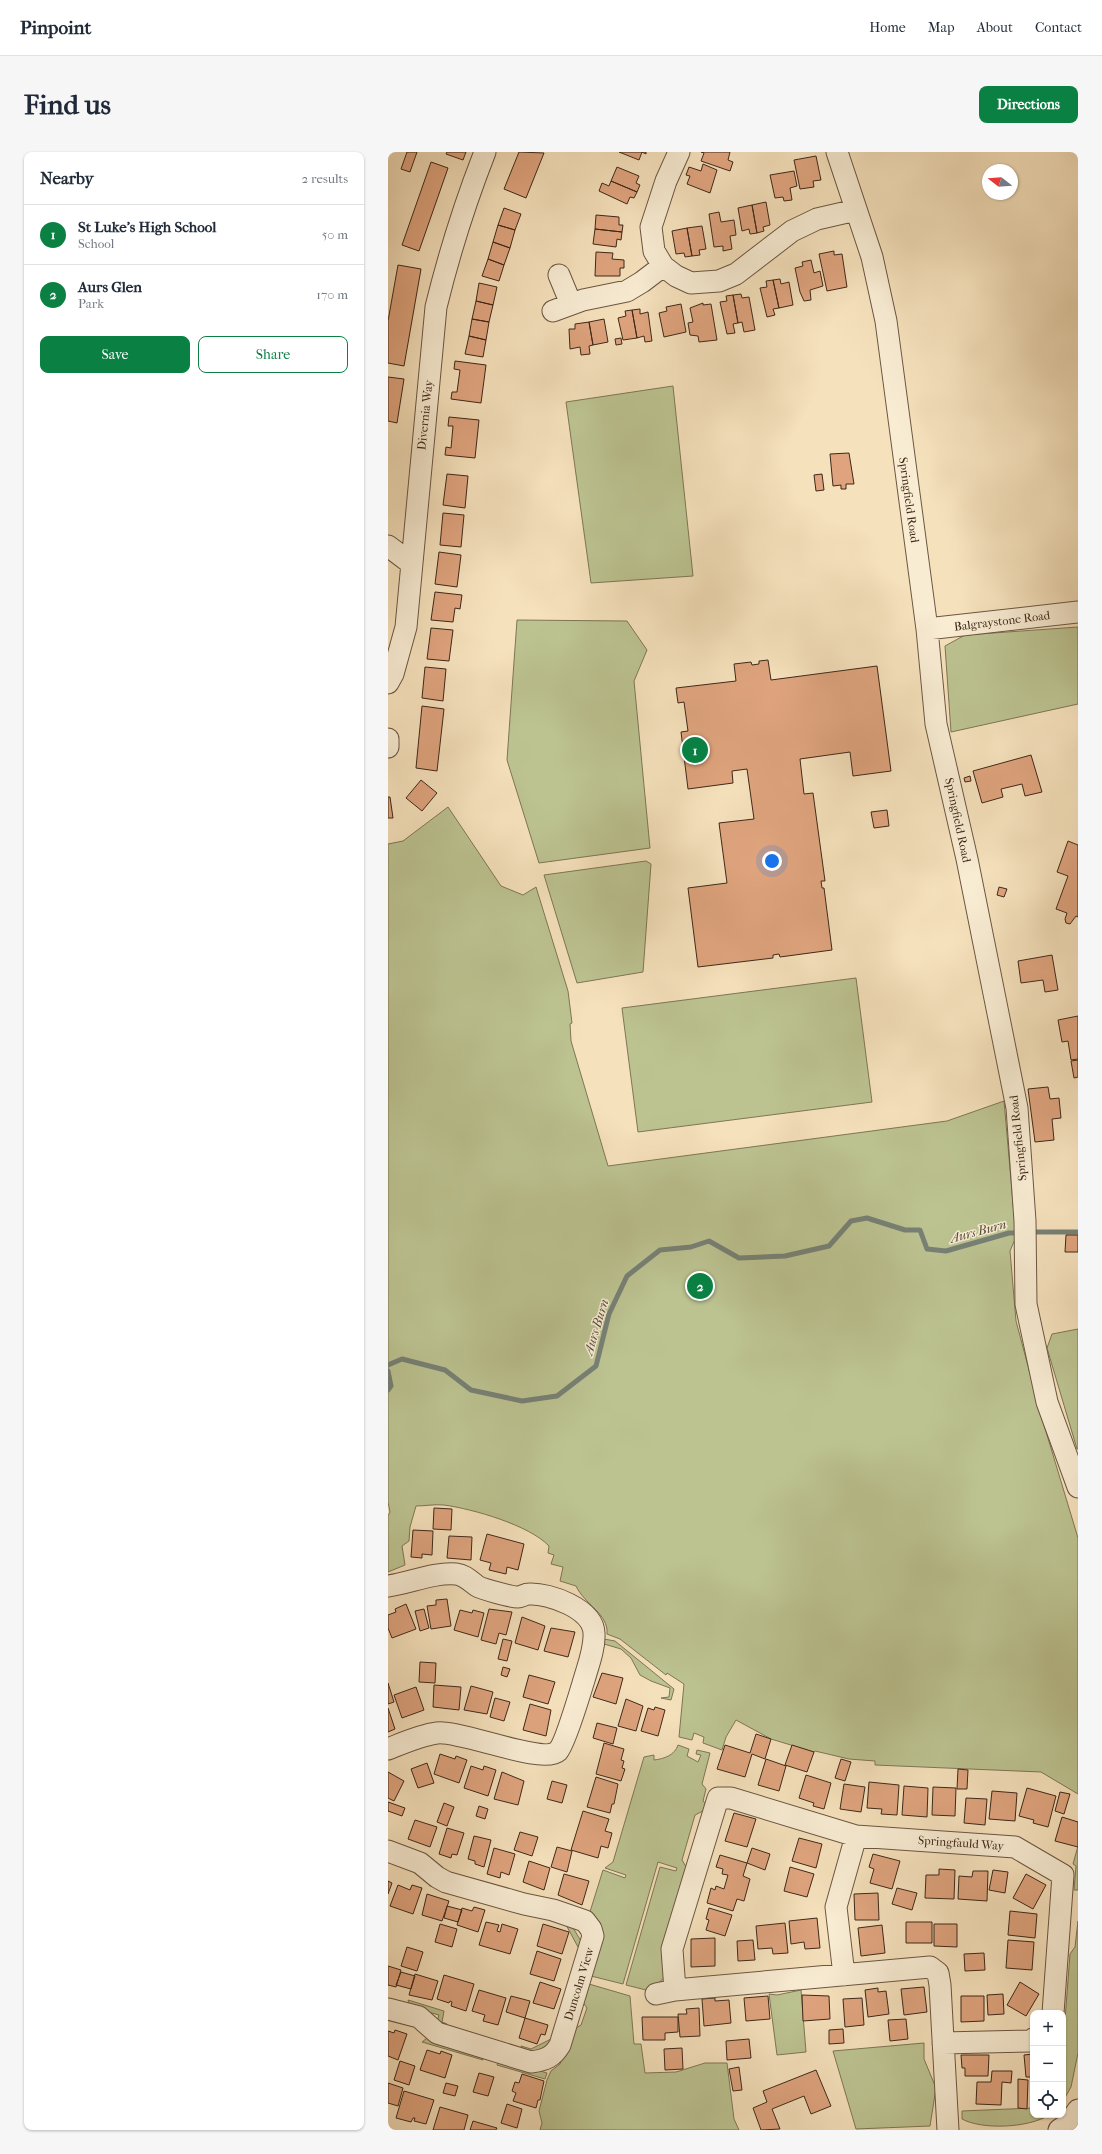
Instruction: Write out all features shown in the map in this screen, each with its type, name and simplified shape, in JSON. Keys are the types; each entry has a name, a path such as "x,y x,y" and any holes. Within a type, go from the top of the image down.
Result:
{"street":[{"name":"Divernia Way","path":"388,683 393,674 406,627 436,307 446,265 468,196 485,152"},
{"path":"679,152 666,181 651,226 654,251 663,266 676,276 692,283 719,281 736,274 792,231 817,219 856,210"},
{"name":"Springfield Road","path":"838,152 872,257 886,321 927,629 936,724 967,859 1017,1108 1025,1221 1026,1304 1047,1402 1078,1487"},
{"path":"559,275 562,308 627,291 663,266"},
{"path":"388,546 412,564"},
{"name":"Balgraystone Road","path":"927,629 1078,612"},
{"path":"388,739 388,747"},
{"path":"388,1586 438,1576 457,1574 466,1577 478,1587 517,1597 530,1594 567,1603 584,1613 594,1632 590,1658 579,1698 564,1741 557,1752 548,1755 504,1748 471,1738 437,1733 388,1749"},
{"name":"Springfauld Way","path":"948,2130 944,2044 938,1974 930,1967 666,1992 672,1949 718,1798 731,1798 856,1836 1015,1847 1063,1875 1054,2010"},
{"path":"844,1975 836,1906 856,1836"},
{"name":"Duncolm View","path":"388,1851 420,1863 437,1877 446,1882 524,1904 553,1910 585,1921 591,1929 593,1936 560,2045 553,2056 541,2061 531,2062 437,2033 419,2017 388,2008"},
{"path":"944,2044 1030,2041"},
{"path":"1063,2129 1078,2110"}],"green space":[{"path":"673,386 693,576 591,583 566,402"},
{"path":"517,620 627,621 647,650 634,681 650,848 539,863 507,760"},
{"path":"1078,627 1078,704 951,732 945,646 965,635"},
{"path":"448,807 501,886 523,895 536,887 568,991 572,1023 570,1024 571,1041 608,1166 947,1121 1004,1101 1016,1237 1010,1251 1016,1321 1041,1415 1078,1538 1078,1794 1041,1772 875,1765 875,1761 849,1759 814,1752 771,1739 736,1720 726,1737 722,1750 703,1743 704,1737 694,1733 692,1740 679,1737 684,1684 667,1673 666,1675 620,1639 607,1634 607,1627 604,1621 584,1598 576,1586 560,1581 563,1567 551,1564 554,1555 548,1553 549,1546 540,1538 515,1525 485,1514 444,1505 416,1506 410,1527 409,1541 402,1546 405,1565 388,1572 388,1516 390,1512 388,1502 388,844 403,841"},
{"path":"646,861 651,864 643,972 577,983 544,875"},
{"path":"856,978 872,1102 638,1132 622,1008"},
{"path":"1078,1329 1077,1449 1047,1348 1052,1334"},
{"path":"604,1639 615,1641 674,1689 671,1700 661,1698 669,1697 670,1688 640,1675 631,1658 621,1649 604,1644"},
{"path":"678,1745 689,1749 687,1756 698,1762 701,1755 696,1754 697,1750 710,1753 702,1784 706,1789 703,1801 707,1805 705,1810 695,1815 682,1860 688,1870 667,1975 650,1991 626,1985 660,1867 676,1871 677,1868 658,1862 623,1984 591,1976 603,1935 594,1916 589,1915 603,1870 625,1878 626,1875 605,1868 613,1862 644,1757 654,1755 654,1760 662,1759 672,1754"},
{"path":"1078,1846 1078,1890 1074,1890 1076,1866 1073,1864"},
{"path":"568,1919 582,1943 578,1947 565,1923"},
{"path":"1078,1921 1078,2053 1071,2087 1066,2096 1066,2010 1070,1954 1075,1947"},
{"path":"589,1984 630,1996 634,2044 641,2044 645,2073 676,2072 705,2063 727,2063 734,2119 739,2130 540,2130 542,2123 539,2111 547,2080 551,2071 560,2064 571,2031 581,2025 587,2008 580,1998"},
{"path":"801,1990 806,2052 777,2055 769,1994 777,1995"},
{"path":"408,2000 444,2011 442,2022 447,2024 444,2028 436,2026 439,2015 410,2007"},
{"path":"427,2038 481,2054 483,2060 422,2042"},
{"path":"551,2039 554,2042 531,2054 523,2052 521,2046 531,2049"},
{"path":"924,2043 924,2059 936,2088 930,2126 856,2129 833,2051"},
{"path":"499,2059 547,2073 545,2079 497,2065"},
{"path":"1030,2108 1030,2118 1042,2118 1030,2123 1018,2125 981,2125 962,2119 962,2111"}],"building":[{"path":"407,152 417,152 410,172 401,169"},
{"path":"447,152 466,152 463,160 446,154"},
{"path":"519,152 544,153 526,198 504,189"},
{"path":"619,152 642,152 639,160"},
{"path":"701,152 730,152 728,160 733,162 730,171 701,161 704,153"},
{"path":"816,156 821,180 813,181 814,187 800,189 794,160"},
{"path":"431,162 448,168 419,251 402,245"},
{"path":"703,164 717,170 710,193 687,184 690,176 686,175 689,167 701,171"},
{"path":"617,167 639,176 636,183 640,185 637,192 611,181"},
{"path":"794,171 797,186 790,188 792,200 784,201 783,197 775,198 770,175"},
{"path":"611,181 637,192 634,198 630,197 627,204 599,191 602,183 609,186"},
{"path":"766,202 770,225 763,227 764,231 757,233 752,205"},
{"path":"752,205 757,233 750,234 749,229 742,231 738,208"},
{"path":"504,208 521,214 515,230 498,225"},
{"path":"719,212 721,222 734,220 736,235 730,236 732,249 723,251 723,246 714,247 709,214"},
{"path":"596,215 619,217 619,225 623,225 622,232 595,229"},
{"path":"498,225 515,230 510,248 493,242"},
{"path":"702,226 706,249 699,250 700,255 692,256 687,228"},
{"path":"687,228 692,256 685,257 684,253 676,254 672,231"},
{"path":"595,229 622,232 621,240 617,239 616,247 593,244"},
{"path":"493,242 510,248 504,265 488,259"},
{"path":"834,251 834,255 842,254 847,287 827,291 819,254"},
{"path":"596,252 613,253 612,259 624,260 624,268 620,268 620,276 595,276"},
{"path":"488,259 504,265 499,281 482,276"},
{"path":"811,260 814,273 820,271 823,286 810,290 811,300 804,301 800,292 795,268 803,266 802,262"},
{"path":"398,265 421,269 404,366 388,363 388,321"},
{"path":"780,279 781,284 789,282 793,305 779,308 773,280"},
{"path":"773,280 779,308 773,309 775,315 767,317 760,288 767,287 766,281"},
{"path":"479,283 497,287 493,305 476,301"},
{"path":"741,294 742,298 749,297 755,330 744,332 742,322 738,323 733,295"},
{"path":"733,295 738,323 733,324 735,333 727,334 720,302 727,301 726,296"},
{"path":"476,301 493,305 489,322 472,319"},
{"path":"703,303 703,305 711,304 717,340 699,342 698,336 690,335 688,323 693,322 690,308"},
{"path":"681,304 686,332 664,337 659,313 667,311 666,307"},
{"path":"640,309 640,314 648,312 652,341 645,342 644,336 637,338 632,310"},
{"path":"632,310 637,338 623,340 618,318 626,316 625,311"},
{"path":"472,319 489,322 486,340 469,336"},
{"path":"604,319 608,342 593,345 589,322"},
{"path":"589,322 593,345 589,346 590,354 581,355 580,347 570,349 569,329 575,329 575,324"},
{"path":"469,336 486,340 483,357 465,354"},
{"path":"621,338 622,344 616,345 615,339"},
{"path":"455,361 486,365 481,403 451,399 452,392 457,392 460,370 454,369"},
{"path":"388,377 404,379 397,423 388,421"},
{"path":"449,417 479,420 475,458 445,455 446,447 451,448 453,426 448,426"},
{"path":"849,453 854,484 846,484 846,489 841,489 841,485 833,486 830,454"},
{"path":"447,474 468,476 465,508 443,505"},
{"path":"822,474 824,490 816,491 814,475"},
{"path":"443,513 464,515 461,547 440,545"},
{"path":"439,552 461,555 457,587 435,584"},
{"path":"435,592 462,595 460,609 455,608 453,622 431,620"},
{"path":"431,628 453,630 449,661 427,659"},
{"path":"768,660 771,680 877,666 891,771 853,776 850,752 800,759 804,794 813,793 825,881 821,881 822,888 824,888 832,950 780,957 779,954 773,955 773,958 698,967 688,888 727,883 719,823 754,819 747,769 732,771 733,783 688,789 681,732 688,731 684,702 678,703 676,688 736,681 734,664 751,662 752,665 759,664 759,661"},
{"path":"425,667 446,669 443,701 422,698"},
{"path":"422,706 444,709 437,771 416,768"},
{"path":"1031,755 1042,792 1025,796 1022,784 1001,789 1003,797 982,803 973,771"},
{"path":"970,776 971,781 965,782 964,778"},
{"path":"421,780 437,793 422,811 406,798"},
{"path":"388,797 390,797 393,818 388,818"},
{"path":"887,810 889,826 874,828 871,812"},
{"path":"1068,841 1078,845 1078,917 1076,916 1070,924 1066,923 1065,919 1067,913 1056,909 1068,876 1057,872"},
{"path":"999,887 1007,889 1004,897 997,895"},
{"path":"1052,955 1058,990 1045,992 1043,980 1021,983 1018,961"},
{"path":"1078,1016 1078,1059 1071,1060 1068,1041 1062,1042 1058,1020"},
{"path":"1078,1060 1078,1077 1074,1078 1071,1061"},
{"path":"1048,1087 1050,1099 1059,1098 1061,1118 1052,1119 1054,1140 1035,1142 1028,1089"},
{"path":"1066,1235 1078,1235 1078,1252 1065,1252"},
{"path":"434,1508 452,1509 451,1530 433,1529"},
{"path":"413,1530 433,1531 432,1555 422,1554 422,1558 411,1557"},
{"path":"487,1534 524,1544 518,1570 507,1567 506,1574 489,1570 491,1563 480,1560"},
{"path":"449,1536 472,1537 471,1560 447,1558"},
{"path":"447,1599 451,1626 431,1629 427,1606 436,1605 436,1600"},
{"path":"406,1604 416,1629 392,1638 388,1628 388,1615 396,1612 395,1609"},
{"path":"424,1609 429,1628 420,1631 415,1611"},
{"path":"489,1609 512,1612 506,1635 499,1633 496,1644 481,1640"},
{"path":"460,1610 472,1613 473,1610 484,1613 478,1637 454,1630"},
{"path":"522,1617 545,1626 538,1650 515,1643"},
{"path":"551,1628 575,1632 568,1657 544,1651"},
{"path":"503,1639 512,1641 507,1661 498,1659"},
{"path":"420,1662 436,1663 435,1683 419,1682"},
{"path":"503,1667 510,1669 507,1677 501,1675"},
{"path":"602,1673 623,1678 616,1704 593,1697"},
{"path":"529,1675 555,1682 548,1704 523,1697"},
{"path":"388,1683 394,1702 388,1704"},
{"path":"434,1685 461,1687 459,1710 433,1707"},
{"path":"471,1686 493,1692 487,1714 464,1710"},
{"path":"416,1687 424,1710 402,1718 394,1695"},
{"path":"495,1698 510,1702 504,1721 490,1717"},
{"path":"626,1699 643,1706 636,1731 618,1726"},
{"path":"530,1704 551,1710 546,1736 523,1730"},
{"path":"655,1707 665,1710 658,1736 641,1731 648,1708 654,1710"},
{"path":"388,1708 395,1729 388,1732"},
{"path":"597,1723 617,1728 613,1744 593,1738"},
{"path":"756,1734 771,1739 765,1759 752,1754 745,1777 717,1769 725,1745 750,1753"},
{"path":"604,1743 624,1749 621,1760 624,1761 622,1768 625,1769 621,1781 596,1774"},
{"path":"792,1745 814,1752 807,1772 785,1765"},
{"path":"440,1754 455,1759 456,1756 467,1760 459,1783 434,1774"},
{"path":"766,1759 786,1766 779,1791 758,1785"},
{"path":"841,1759 851,1762 845,1781 835,1778"},
{"path":"427,1763 434,1783 418,1788 411,1769"},
{"path":"471,1766 483,1770 484,1766 496,1770 488,1796 464,1788"},
{"path":"958,1769 968,1770 967,1789 957,1789"},
{"path":"388,1772 404,1781 394,1801 388,1798"},
{"path":"502,1772 524,1781 518,1805 494,1799"},
{"path":"806,1775 831,1783 824,1809 813,1806 814,1803 799,1798"},
{"path":"596,1777 618,1784 614,1804 612,1804 610,1813 587,1807"},
{"path":"552,1781 567,1785 562,1803 547,1799"},
{"path":"869,1782 899,1785 897,1815 881,1814 882,1809 867,1808"},
{"path":"844,1784 865,1787 861,1812 840,1809"},
{"path":"904,1786 928,1788 927,1817 902,1815"},
{"path":"933,1787 956,1788 955,1816 932,1815"},
{"path":"1027,1788 1056,1796 1048,1827 1033,1823 1034,1820 1019,1816"},
{"path":"992,1791 1017,1793 1015,1821 989,1819"},
{"path":"1060,1792 1070,1794 1064,1814 1055,1811"},
{"path":"966,1798 987,1799 985,1825 964,1823"},
{"path":"388,1802 405,1808 402,1816 388,1811"},
{"path":"444,1803 454,1807 447,1826 437,1822"},
{"path":"479,1806 488,1809 485,1819 476,1816"},
{"path":"583,1811 609,1819 605,1831 612,1833 608,1848 601,1846 598,1858 571,1850"},
{"path":"734,1813 756,1819 747,1847 725,1841"},
{"path":"1062,1817 1078,1822 1078,1847 1055,1841"},
{"path":"415,1820 437,1827 430,1847 408,1839"},
{"path":"447,1828 464,1833 457,1855 452,1854 451,1858 439,1854"},
{"path":"520,1832 538,1837 532,1856 514,1850"},
{"path":"474,1836 491,1840 484,1867 475,1864 475,1861 468,1859"},
{"path":"799,1838 822,1844 816,1868 792,1861"},
{"path":"557,1847 572,1851 567,1872 551,1867"},
{"path":"494,1848 515,1854 509,1875 501,1872 500,1878 487,1874"},
{"path":"752,1848 770,1854 765,1870 747,1863"},
{"path":"873,1854 900,1861 892,1889 870,1883 874,1869 869,1867"},
{"path":"720,1855 747,1863 743,1876 750,1879 744,1901 737,1899 733,1911 707,1903 711,1888 715,1890 716,1886 724,1889 728,1875 722,1874 723,1869 716,1867"},
{"path":"529,1861 550,1868 544,1890 523,1882"},
{"path":"790,1867 814,1874 807,1897 784,1891"},
{"path":"939,1869 955,1870 954,1899 925,1898 926,1875 939,1875"},
{"path":"993,1870 1008,1872 1005,1893 989,1890"},
{"path":"973,1871 988,1871 987,1901 958,1899 959,1876 972,1877"},
{"path":"564,1874 589,1881 582,1905 558,1895"},
{"path":"1026,1874 1046,1885 1033,1909 1013,1898"},
{"path":"388,1881 392,1883 388,1894"},
{"path":"398,1885 410,1890 412,1885 422,1888 413,1914 390,1906"},
{"path":"897,1888 917,1893 912,1910 892,1904"},
{"path":"878,1893 879,1920 855,1920 854,1894"},
{"path":"427,1894 449,1901 442,1921 422,1915"},
{"path":"447,1906 462,1910 458,1922 444,1918"},
{"path":"474,1907 485,1910 478,1932 457,1925 462,1908 472,1911"},
{"path":"709,1908 732,1915 725,1936 706,1930 709,1920 706,1919"},
{"path":"1010,1911 1037,1914 1035,1938 1008,1935"},
{"path":"817,1918 820,1948 805,1949 804,1942 791,1944 789,1921"},
{"path":"486,1922 499,1925 497,1931 500,1932 502,1924 518,1929 510,1954 479,1945"},
{"path":"906,1922 932,1922 932,1943 906,1943"},
{"path":"785,1923 788,1953 773,1954 772,1948 758,1949 756,1926"},
{"path":"440,1924 457,1929 452,1947 435,1942"},
{"path":"543,1924 569,1932 562,1954 537,1946"},
{"path":"934,1924 957,1924 957,1947 934,1946"},
{"path":"882,1925 885,1953 861,1956 858,1928"},
{"path":"715,1938 715,1966 691,1967 691,1939"},
{"path":"753,1940 755,1960 738,1961 737,1941"},
{"path":"1008,1940 1034,1942 1032,1970 1006,1968"},
{"path":"407,1947 423,1952 417,1971 401,1966"},
{"path":"537,1951 561,1959 554,1981 530,1974"},
{"path":"984,1953 985,1970 965,1971 964,1954"},
{"path":"388,1966 401,1970 396,1987 388,1985"},
{"path":"401,1972 415,1976 411,1989 396,1985"},
{"path":"415,1974 438,1981 432,2000 409,1995"},
{"path":"444,1975 474,1984 466,2011 451,2006 452,2002 450,2001 449,2003 437,1999"},
{"path":"540,1982 561,1989 554,2009 533,2003"},
{"path":"1020,1982 1039,1994 1026,2016 1007,2005"},
{"path":"924,1987 927,2012 904,2015 901,1989"},
{"path":"878,1988 878,1992 886,1991 889,2014 868,2017 865,1990"},
{"path":"479,1990 506,1998 498,2025 483,2021 485,2015 472,2011"},
{"path":"1003,1994 1004,2014 988,2015 987,1995"},
{"path":"802,1995 829,1996 830,2019 803,2021"},
{"path":"511,1996 530,2001 525,2018 506,2012"},
{"path":"768,1996 770,2019 746,2021 744,1998"},
{"path":"961,1996 984,1996 984,2021 961,2022"},
{"path":"715,1998 715,2001 729,2000 731,2023 704,2026 702,1999"},
{"path":"862,1998 864,2025 845,2027 843,1999"},
{"path":"699,2008 700,2036 680,2037 678,2014 687,2014 686,2009"},
{"path":"642,2017 678,2017 678,2032 665,2033 665,2040 643,2040"},
{"path":"525,2018 548,2025 545,2035 541,2034 537,2044 519,2038"},
{"path":"906,2019 908,2039 890,2041 888,2020"},
{"path":"843,2029 844,2043 829,2044 829,2030"},
{"path":"395,2030 407,2034 398,2060 388,2056 388,2031 394,2033"},
{"path":"749,2039 751,2058 727,2060 726,2041"},
{"path":"682,2048 683,2069 665,2070 664,2049"},
{"path":"427,2050 440,2054 441,2051 452,2055 445,2078 420,2070"},
{"path":"1030,2054 1030,2077 1026,2077 1024,2055"},
{"path":"961,2055 989,2055 988,2076 965,2076 965,2068 962,2068"},
{"path":"400,2061 415,2066 409,2085 394,2080"},
{"path":"739,2067 742,2090 733,2091 729,2069"},
{"path":"816,2070 831,2106 811,2114 804,2096 772,2109 780,2129 761,2130 753,2108 767,2102 763,2091"},
{"path":"992,2071 1012,2071 1011,2083 1002,2082 1001,2105 976,2104 977,2082 991,2082"},
{"path":"479,2073 494,2077 488,2096 473,2092"},
{"path":"522,2074 544,2081 540,2100 538,2100 536,2108 513,2101 516,2093 512,2091 515,2082 519,2083"},
{"path":"1018,2079 1028,2080 1027,2109 1018,2108"},
{"path":"388,2083 403,2088 398,2106 388,2103"},
{"path":"446,2083 458,2086 455,2096 443,2093"},
{"path":"404,2091 434,2100 426,2124 414,2121 415,2118 413,2118 411,2122 396,2118"},
{"path":"507,2104 522,2109 517,2128 501,2123"},
{"path":"440,2107 468,2115 464,2130 433,2130"},
{"path":"473,2121 497,2128 496,2130 470,2130"}],"waterway":[{"name":"Aurs Burn","path":"388,1365 402,1359 445,1370 471,1390 522,1401 557,1396 596,1366 609,1314 627,1276 660,1250 691,1247 709,1241 739,1258 785,1256 829,1246 851,1221 867,1218 905,1230 920,1230 927,1249 946,1251 1009,1233 1021,1233"},
{"name":"Aurs Burn","path":"1029,1232 1078,1232"},
{"name":"Aurs Burn","path":"388,1371 391,1386 388,1390"}],"place":[{"name":"St Luke's High School","path":"695,750"},
{"name":"Aurs Glen","path":"700,1286"}]}
